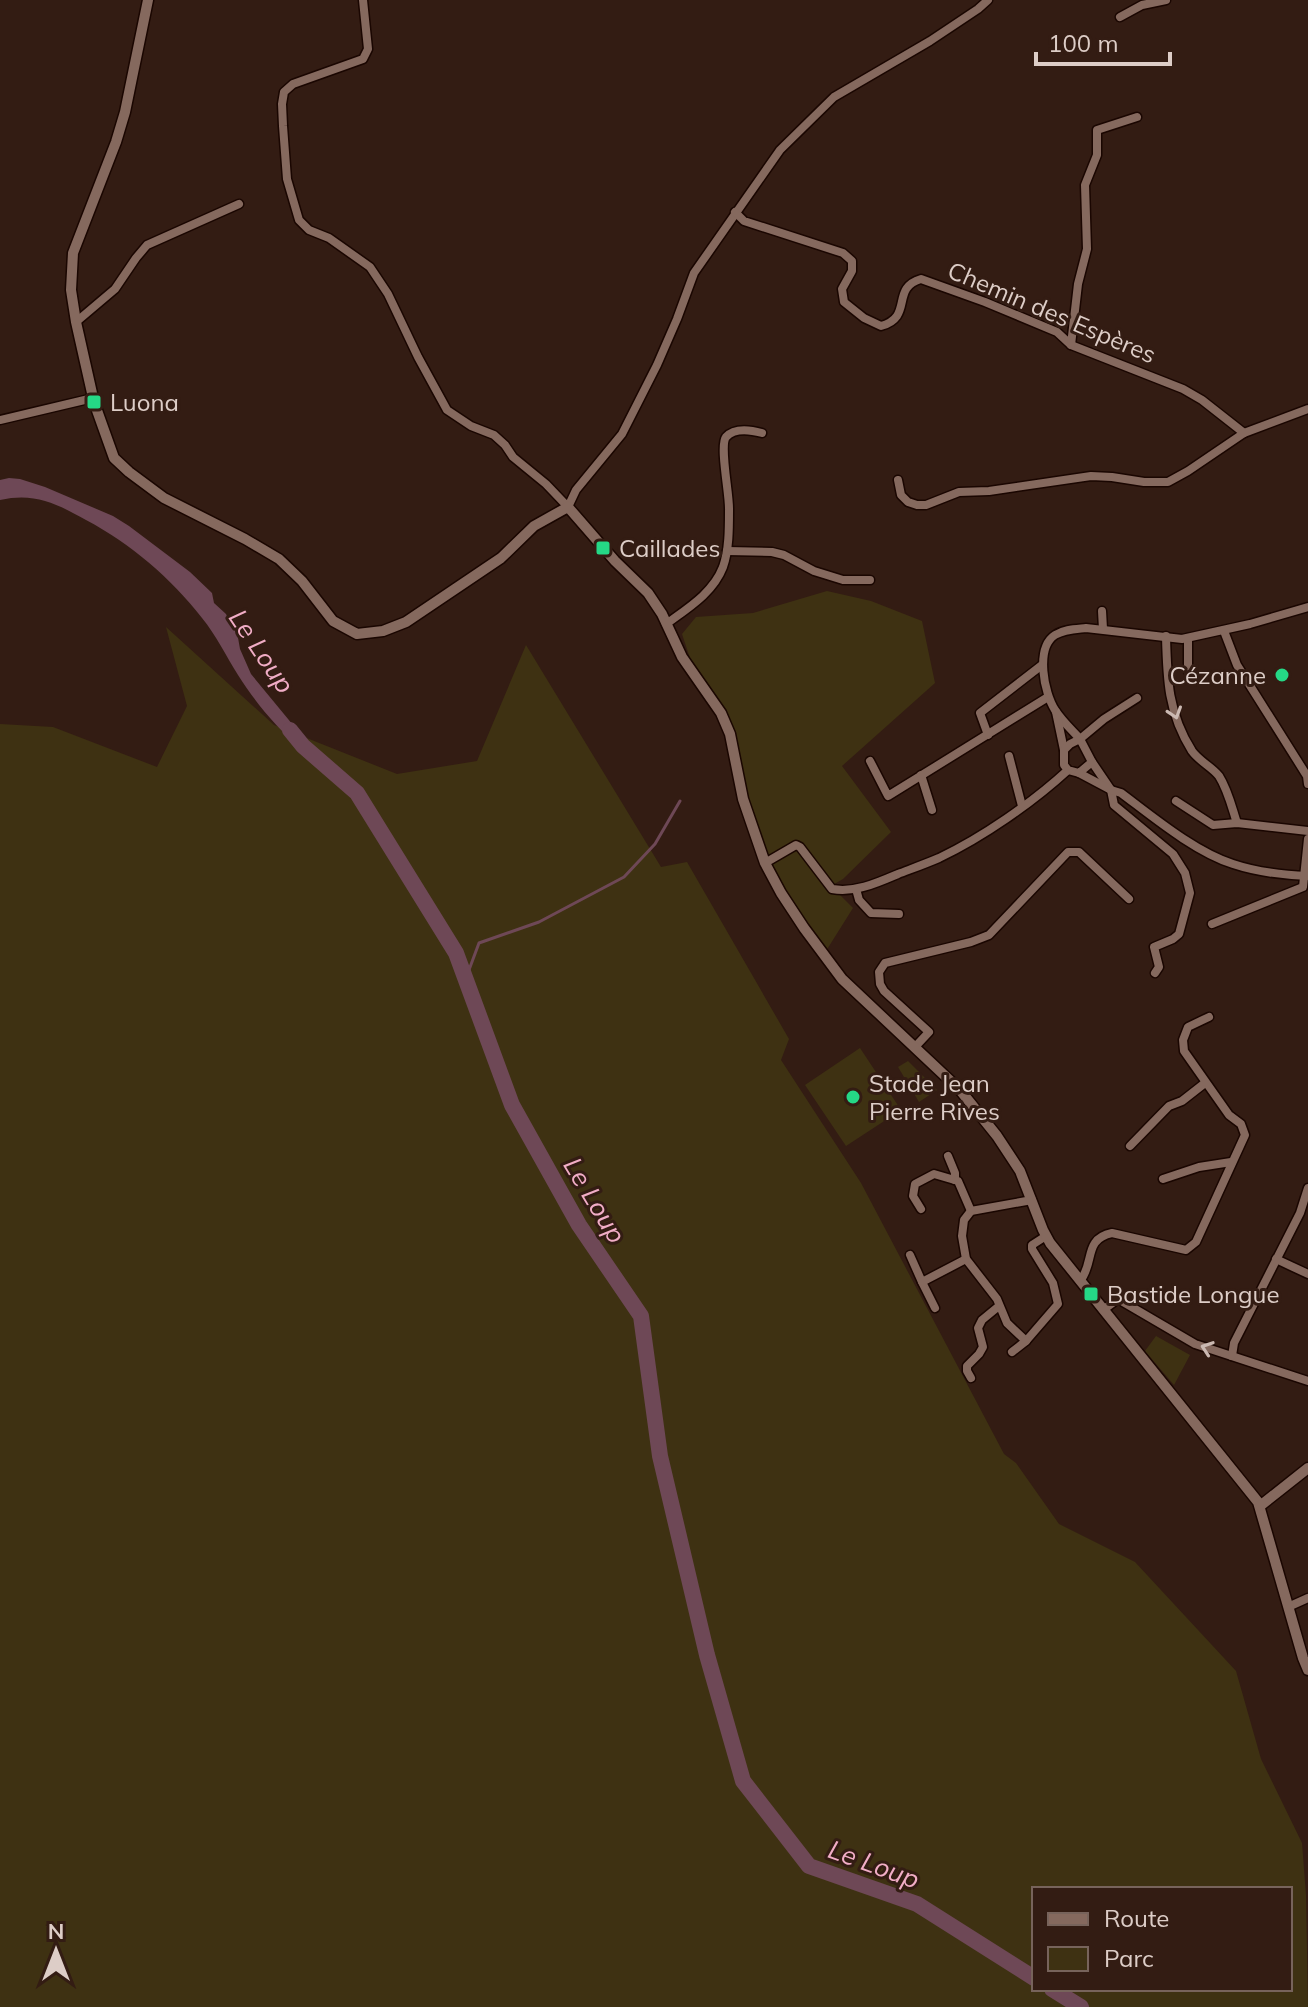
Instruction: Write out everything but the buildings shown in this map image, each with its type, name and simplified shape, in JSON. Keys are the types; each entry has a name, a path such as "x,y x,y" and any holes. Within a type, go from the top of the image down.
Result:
{"street":[{"path":"148,0 121,127 73,253 71,290 93,398 114,458 129,472 164,498 279,559 302,581 333,621 357,634 383,631 406,622 501,558 534,526 561,511 622,434 657,365 694,273 780,150 834,97 930,41 988,0"},
{"path":"363,0 368,49 363,59 293,84 284,92 282,104 287,179 299,220 309,230 329,238 370,267 388,294 447,410 471,426 494,435 505,445 513,457 546,484 561,511 648,593 662,614 682,657 713,700 730,734 743,799 765,863 804,928 842,979 960,1090 997,1136 1020,1171 1046,1236 1260,1506 1308,1670"},
{"path":"1120,17 1142,5 1166,0"},
{"path":"1071,345 1078,284 1087,249 1085,185 1097,155 1097,130 1137,117"},
{"path":"76,322 115,289 147,245 239,204"},
{"name":"Chemin des Espères","path":"735,212 744,221 843,253 852,261 852,271 842,289 844,302 864,318 881,326 890,324 902,309 903,292 911,282 921,279 974,297 1057,332 1071,345 1183,389 1244,433"},
{"path":"0,420 93,398"},
{"path":"898,480 901,495 917,505 926,505 959,492 989,491 1091,476 1168,482 1244,433 1308,409"},
{"path":"666,624 704,596 722,569 727,551 730,509 723,451 725,439 736,431 762,433"},
{"path":"727,551 772,552 843,580 870,580"},
{"path":"1155,973 1159,967 1154,947 1179,934 1190,893 1185,873 1173,854 1114,805 1111,790 1080,739 1048,697 1042,665 1046,648 1053,635 1078,628 1188,638 1308,607"},
{"path":"1102,611 1103,629"},
{"path":"1224,631 1237,665 1307,776 1308,784"},
{"path":"1166,636 1167,682 1173,712 1194,754 1218,774 1237,823"},
{"path":"1188,638 1188,671"},
{"path":"988,735 980,713 1042,665"},
{"path":"870,761 888,796 1048,697"},
{"path":"1064,750 1137,698"},
{"path":"1056,711 1064,765 1068,770 1121,793 1201,849 1231,863 1306,876"},
{"path":"1009,756 1022,806"},
{"path":"1079,773 1092,762"},
{"path":"765,863 796,845 832,889 845,891 870,885 940,857 989,829 1032,801 1068,770"},
{"path":"921,775 932,810"},
{"path":"1176,801 1213,825 1237,823 1308,831"},
{"path":"1212,924 1298,890 1306,876 1308,839"},
{"path":"915,1047 929,1032 884,991 879,972 885,963 989,935 1068,852 1079,852 1129,899"},
{"path":"856,889 859,900 871,913 899,914"},
{"path":"1080,1281 1093,1244 1100,1235 1112,1233 1186,1250 1196,1242 1245,1135 1241,1124 1229,1115 1184,1051 1183,1040 1188,1027 1209,1017"},
{"path":"1130,1146 1169,1106 1182,1101 1205,1083"},
{"path":"948,1156 955,1180"},
{"path":"1163,1179 1199,1167 1231,1162"},
{"path":"921,1209 913,1196 915,1184 934,1174 958,1181 971,1211"},
{"path":"1232,1356 1234,1343 1300,1213 1308,1188"},
{"path":"1026,1341 1007,1323 997,1299 966,1259 962,1236 964,1220 971,1211 1032,1200"},
{"path":"1012,1352 1026,1341 1058,1304 1053,1283 1032,1249 1032,1245 1046,1236"},
{"path":"910,1255 935,1308"},
{"path":"922,1282 966,1259"},
{"path":"1276,1259 1308,1274"},
{"path":"1103,1310 1118,1299 1195,1344 1308,1381"},
{"path":"971,1378 967,1366 983,1347 978,1328 982,1320 999,1306"},
{"path":"1260,1506 1308,1468"},
{"path":"1288,1607 1308,1598"}],"green space":[{"path":"827,591 871,601 922,621 935,683 842,766 891,832 843,879 831,886 853,908 826,951 774,875 735,790 722,708 691,661 682,634 696,617 753,613"},
{"path":"166,627 274,725 397,774 477,761 526,645 661,867 687,862 789,1039 781,1060 861,1183 1004,1454 1016,1463 1059,1524 1135,1562 1236,1671 1261,1759 1302,1843 1308,2007 0,2007 0,724 53,727 157,767 187,706"},
{"name":"Stade Jean Pierre Rives","path":"860,1048 901,1110 846,1146 805,1085"},
{"path":"908,1061 937,1090 919,1102 898,1067"},
{"path":"1156,1336 1190,1355 1174,1385 1145,1351"}],"shaded area":[{"name":"Le Loup","path":"9,478 45,487 113,516 190,572 212,593 214,603 226,614 237,632 240,649 251,674 305,743 301,749 259,705 207,625 164,576 103,529 65,509 35,499 0,500 0,480"}],"waterway":[{"name":"Le Loup","path":"290,730 303,746 357,793 456,953 512,1105 579,1225 641,1316 660,1456 707,1655 743,1781 809,1866 917,1904 1032,1977"},
{"path":"466,978 479,943 539,922 624,877 655,844 680,801"},
{"name":"Le Loup","path":"1055,1991 1081,2007"}],"place":[{"name":"Luona","path":"94,402"},
{"name":"Caillades","path":"603,548"},
{"name":"Cézanne","path":"1282,675"},
{"name":"Stade Jean Pierre Rives","path":"853,1097"},
{"name":"Bastide Longue","path":"1091,1294"}]}
